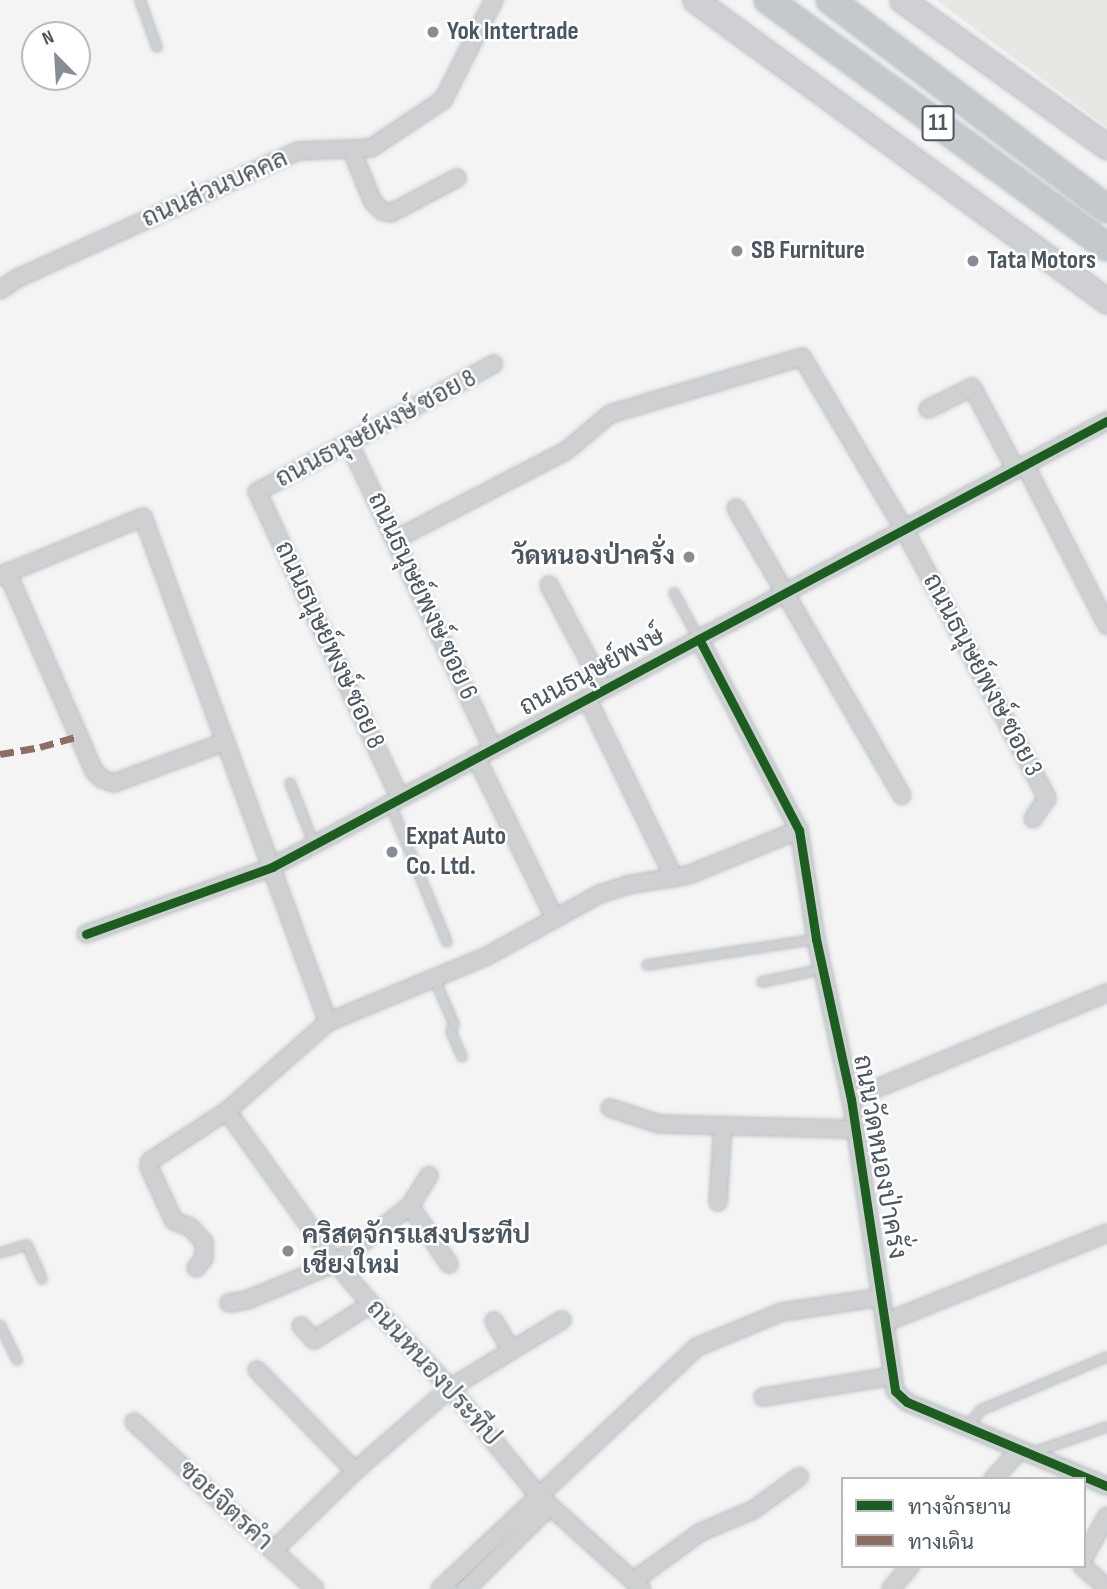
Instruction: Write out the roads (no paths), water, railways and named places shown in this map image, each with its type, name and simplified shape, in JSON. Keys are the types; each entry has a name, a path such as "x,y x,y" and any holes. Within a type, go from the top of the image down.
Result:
{"highway":[{"name":"11","path":"768,0 1107,247"},
{"name":"11","path":"830,0 1107,209"}],"main road":[{"path":"695,0 1107,301"},
{"path":"902,0 1107,147"}],"street":[{"name":"ถนนส่วนบคคล","path":"0,290 18,278 298,151 371,148 443,100 494,0"},
{"path":"351,149 373,202 382,211 391,213 457,178"},
{"path":"396,539 566,451 610,414 802,357 904,529"},
{"name":"ถนนธนุษย์ผงษ์ ซอย 8","path":"257,492 350,445 494,364"},
{"path":"928,409 972,387 1020,467 1107,625"},
{"name":"ถนนธนุษย์พงษ์","path":"86,934 272,867 1107,421"},
{"name":"ถนนธนุษย์พงษ์ ซอย 6","path":"350,445 493,748"},
{"name":"ถนนธนุษย์พงษ์ ซอย 8","path":"257,492 395,801"},
{"path":"736,508 782,594 902,796"},
{"path":"225,742 114,783 102,779 94,771 4,574 143,517 328,1022"},
{"name":"ถนนธนุษย์พงษ์ ซอย 3","path":"904,529 1047,798 1033,819"},
{"path":"549,584 604,689"},
{"name":"ถนนวัดหนองป่าครั่ง","path":"699,639 799,830 816,939 851,1099 895,1391 907,1402 1085,1477"},
{"path":"587,698 674,878"},
{"path":"476,758 555,919"},
{"path":"196,1268 204,1258 204,1242 190,1227 174,1221 149,1164 227,1111 328,1022 487,956 600,894 627,885 674,878 799,830"},
{"path":"851,1099 1107,993"},
{"path":"610,1108 659,1124 855,1129"},
{"name":"ถนนหนองประทีป","path":"227,1111 336,1263 371,1304 450,1388 538,1494 638,1585"},
{"path":"718,1202 723,1125"},
{"path":"229,1303 247,1300 336,1263 410,1206 429,1176"},
{"path":"410,1206 449,1264"},
{"path":"886,1322 1107,1233"},
{"path":"440,1589 538,1494 697,1348 782,1312 882,1297"},
{"path":"301,1326 314,1340 371,1304"},
{"path":"273,1551 355,1471 450,1388 562,1320"},
{"path":"494,1321 511,1351"},
{"path":"257,1370 355,1471"},
{"path":"763,1397 893,1376"},
{"name":"ซอยจิตรคำ","path":"134,1422 315,1589"},
{"path":"995,1477 1023,1452"},
{"path":"638,1585 701,1532 753,1510 799,1477"},
{"name":"ถนนวัดหนองป่าครั่ง","path":"1086,1478 1107,1486"},
{"path":"466,1589 551,1506"},
{"path":"1086,1553 1107,1516"},
{"path":"891,1589 908,1568"},
{"path":"1084,1568 1107,1588"}],"lane":[{"path":"140,0 157,47"},
{"path":"674,593 699,639"},
{"path":"290,783 314,844"},
{"path":"395,801 447,942"},
{"path":"647,965 816,939"},
{"path":"762,982 823,970"},
{"path":"433,978 454,1024 451,1031 463,1057"},
{"path":"0,1253 27,1245 42,1279"},
{"path":"0,1325 17,1360"},
{"path":"965,1428 981,1410 1107,1357"},
{"path":"1023,1452 1107,1427"}],"place":[{"name":"Yok Intertrade","path":"433,32"},
{"name":"SB Furniture","path":"737,251"},
{"name":"Tata Motors","path":"973,261"},
{"name":"วัดหนองป่าครั่ง","path":"689,557"},
{"name":"Expat Auto Co. Ltd.","path":"392,852"},
{"name":"คริสตจักรแสงประทีป เชียงใหม่","path":"288,1251"}]}
